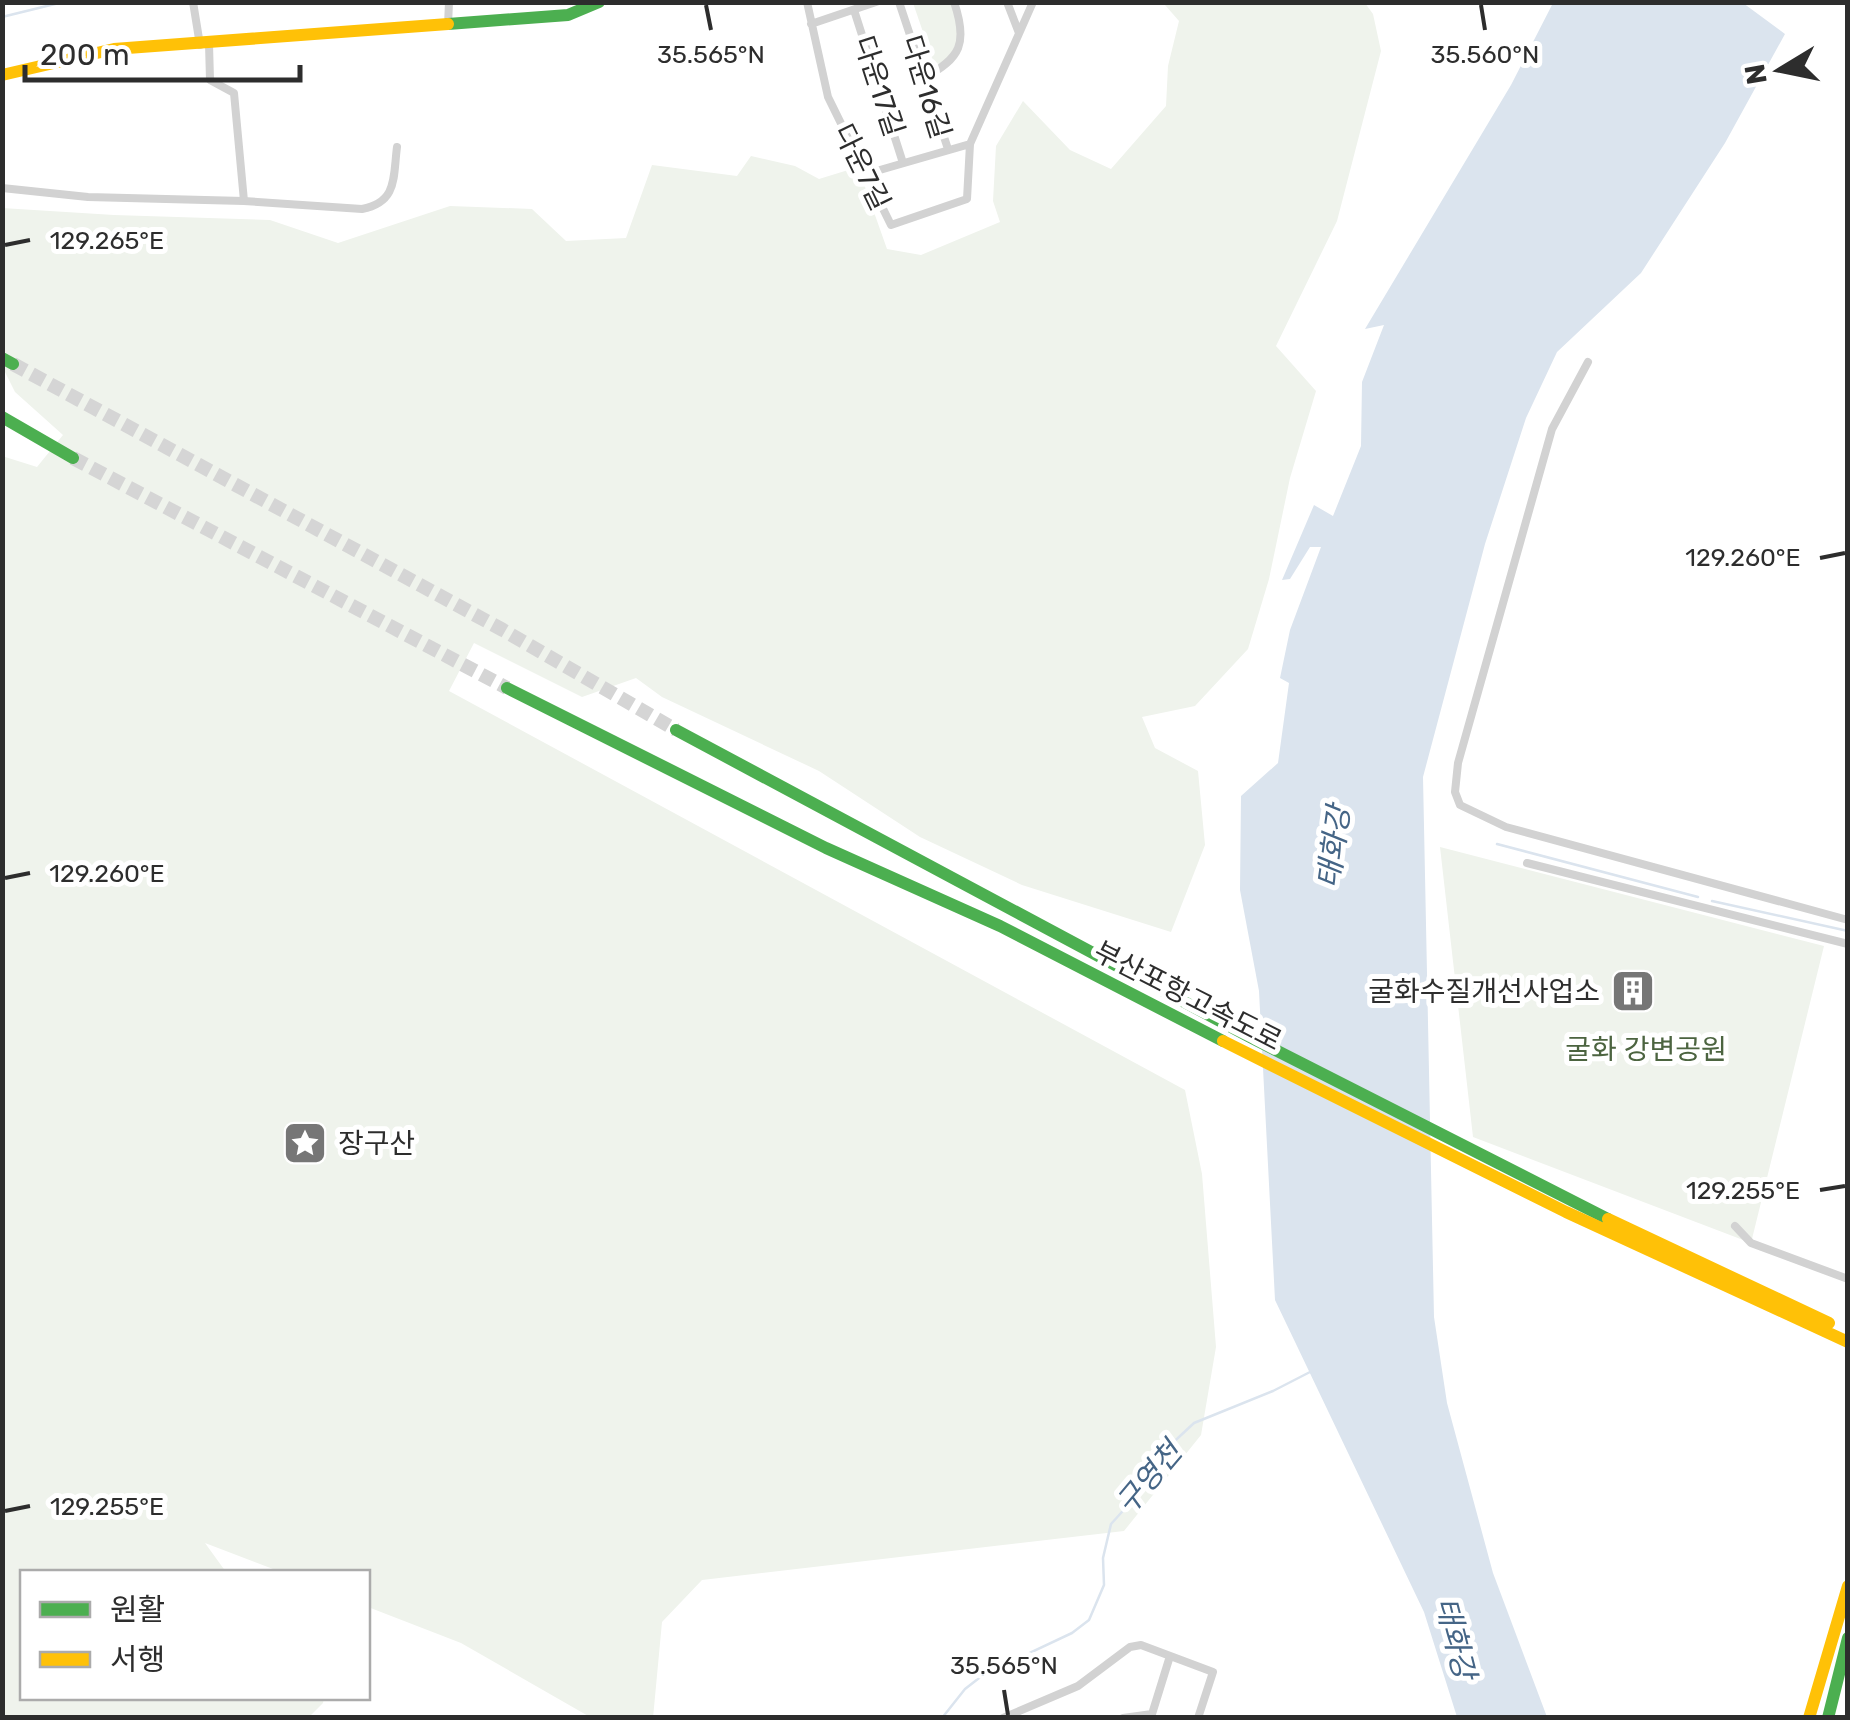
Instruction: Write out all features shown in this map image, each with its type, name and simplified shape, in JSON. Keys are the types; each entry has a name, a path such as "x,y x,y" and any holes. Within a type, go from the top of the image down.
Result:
{"main road":[{"path":"2,74 114,50 448,25 560,9 568,15 599,2"},
{"path":"2,417 73,458"},
{"name":"부산포항고속도로","path":"508,688 826,848 1000,926 1566,1212 1848,1342"},
{"name":"부산포항고속도로","path":"676,730 1480,1157 1848,1332"},
{"path":"1809,1718 1848,1586"},
{"path":"1828,1718 1848,1638"}],"street":[{"path":"448,25 449,2"},
{"name":"다운7길","path":"807,2 828,97 890,225 967,199 970,144 1033,2"},
{"name":"다운17길","path":"811,24 876,2"},
{"name":"다운16길","path":"866,174 948,149 899,2"},
{"name":"다운17길","path":"924,78 952,62 958,48 963,28 954,2"},
{"path":"1008,2 1019,33"},
{"path":"194,6 210,80 234,94 244,201"},
{"name":"다운17길","path":"854,10 904,163"},
{"path":"948,149 970,144"},
{"path":"2,188 88,197 362,208 378,206 390,194 397,146"},
{"path":"1588,362 1552,430 1473,703 1458,764 1455,792 1460,805 1506,827 1848,920"},
{"path":"1527,863 1848,944"},
{"path":"1702,906 1709,882"},
{"path":"1735,1226 1751,1243 1848,1279"},
{"path":"1003,1718 1078,1686 1130,1646 1141,1645 1213,1672 1198,1718"},
{"path":"1122,1718 1152,1714 1170,1656"},
{"path":"1032,1705 1040,1718"}],"green space":[{"path":"913,3 951,3 958,36 942,66 933,61"},
{"path":"1135,3 1365,3 1373,14 1381,51 1337,221 1276,346 1316,391 1248,649 1195,706 1142,717 1155,748 1198,771 1205,845 1171,932 1022,885 920,837 819,771 662,697 636,678 582,697 474,643 449,691 1185,1090 1202,1174 1216,1347 1201,1435 1124,1531 702,1580 662,1622 653,1718 590,1717 461,1643 370,1608 370,1570 276,1570 205,1543 225,1570 20,1570 20,1700 324,1700 308,1718 3,1717 2,456 37,467 63,435 15,392 3,368 2,208 270,220 338,243 450,206 532,209 566,241 626,238 652,165 737,176 751,156 795,166 819,179 858,167 887,249 921,255 1000,222 993,201 996,146 1023,101 1070,150 1111,169 1166,106 1168,66 1179,21 1165,5"},
{"name":"굴화 강변공원","path":"1440,847 1824,946 1751,1243 1473,1137"}],"water":[{"name":"태화강","path":"1553,3 1743,3 1785,34 1725,143 1641,273 1557,352 1526,418 1485,544 1423,777 1434,1317 1447,1403 1493,1573 1547,1717 1457,1717 1424,1612 1275,1300 1259,991 1240,890 1241,796 1278,763 1289,683 1280,678 1290,630 1321,547 1310,547 1290,579 1282,580 1314,505 1333,516 1361,446 1362,382 1384,325 1365,329 1511,85"}],"waterway":[{"path":"2,17 63,2"},
{"path":"1497,844 1698,897"},
{"path":"1712,901 1848,931"},
{"name":"구영천","path":"942,1718 965,1689 983,1675 1072,1633 1089,1620 1104,1585 1103,1558 1111,1524 1130,1503 1164,1451 1194,1423 1310,1372"}],"tunnel":[{"path":"13,364 503,630 676,730"},
{"path":"73,458 507,688"}],"traffic: fast":[{"path":"448,24 568,15 599,2"},
{"path":"2,358 13,364"},
{"path":"2,417 73,458"},
{"path":"507,688 826,848 1000,926 1223,1041"},
{"path":"676,730 1248,1036 1608,1219"},
{"path":"1828,1718 1848,1638"}],"traffic: slow":[{"path":"2,75 114,49 448,24"},
{"path":"1223,1041 1566,1212 1848,1342"},
{"path":"1608,1219 1829,1323"},
{"path":"1809,1718 1848,1586"}],"place":[{"name":"굴화수질개선사업소","path":"1633,991"},
{"name":"장구산","path":"305,1143"}]}
